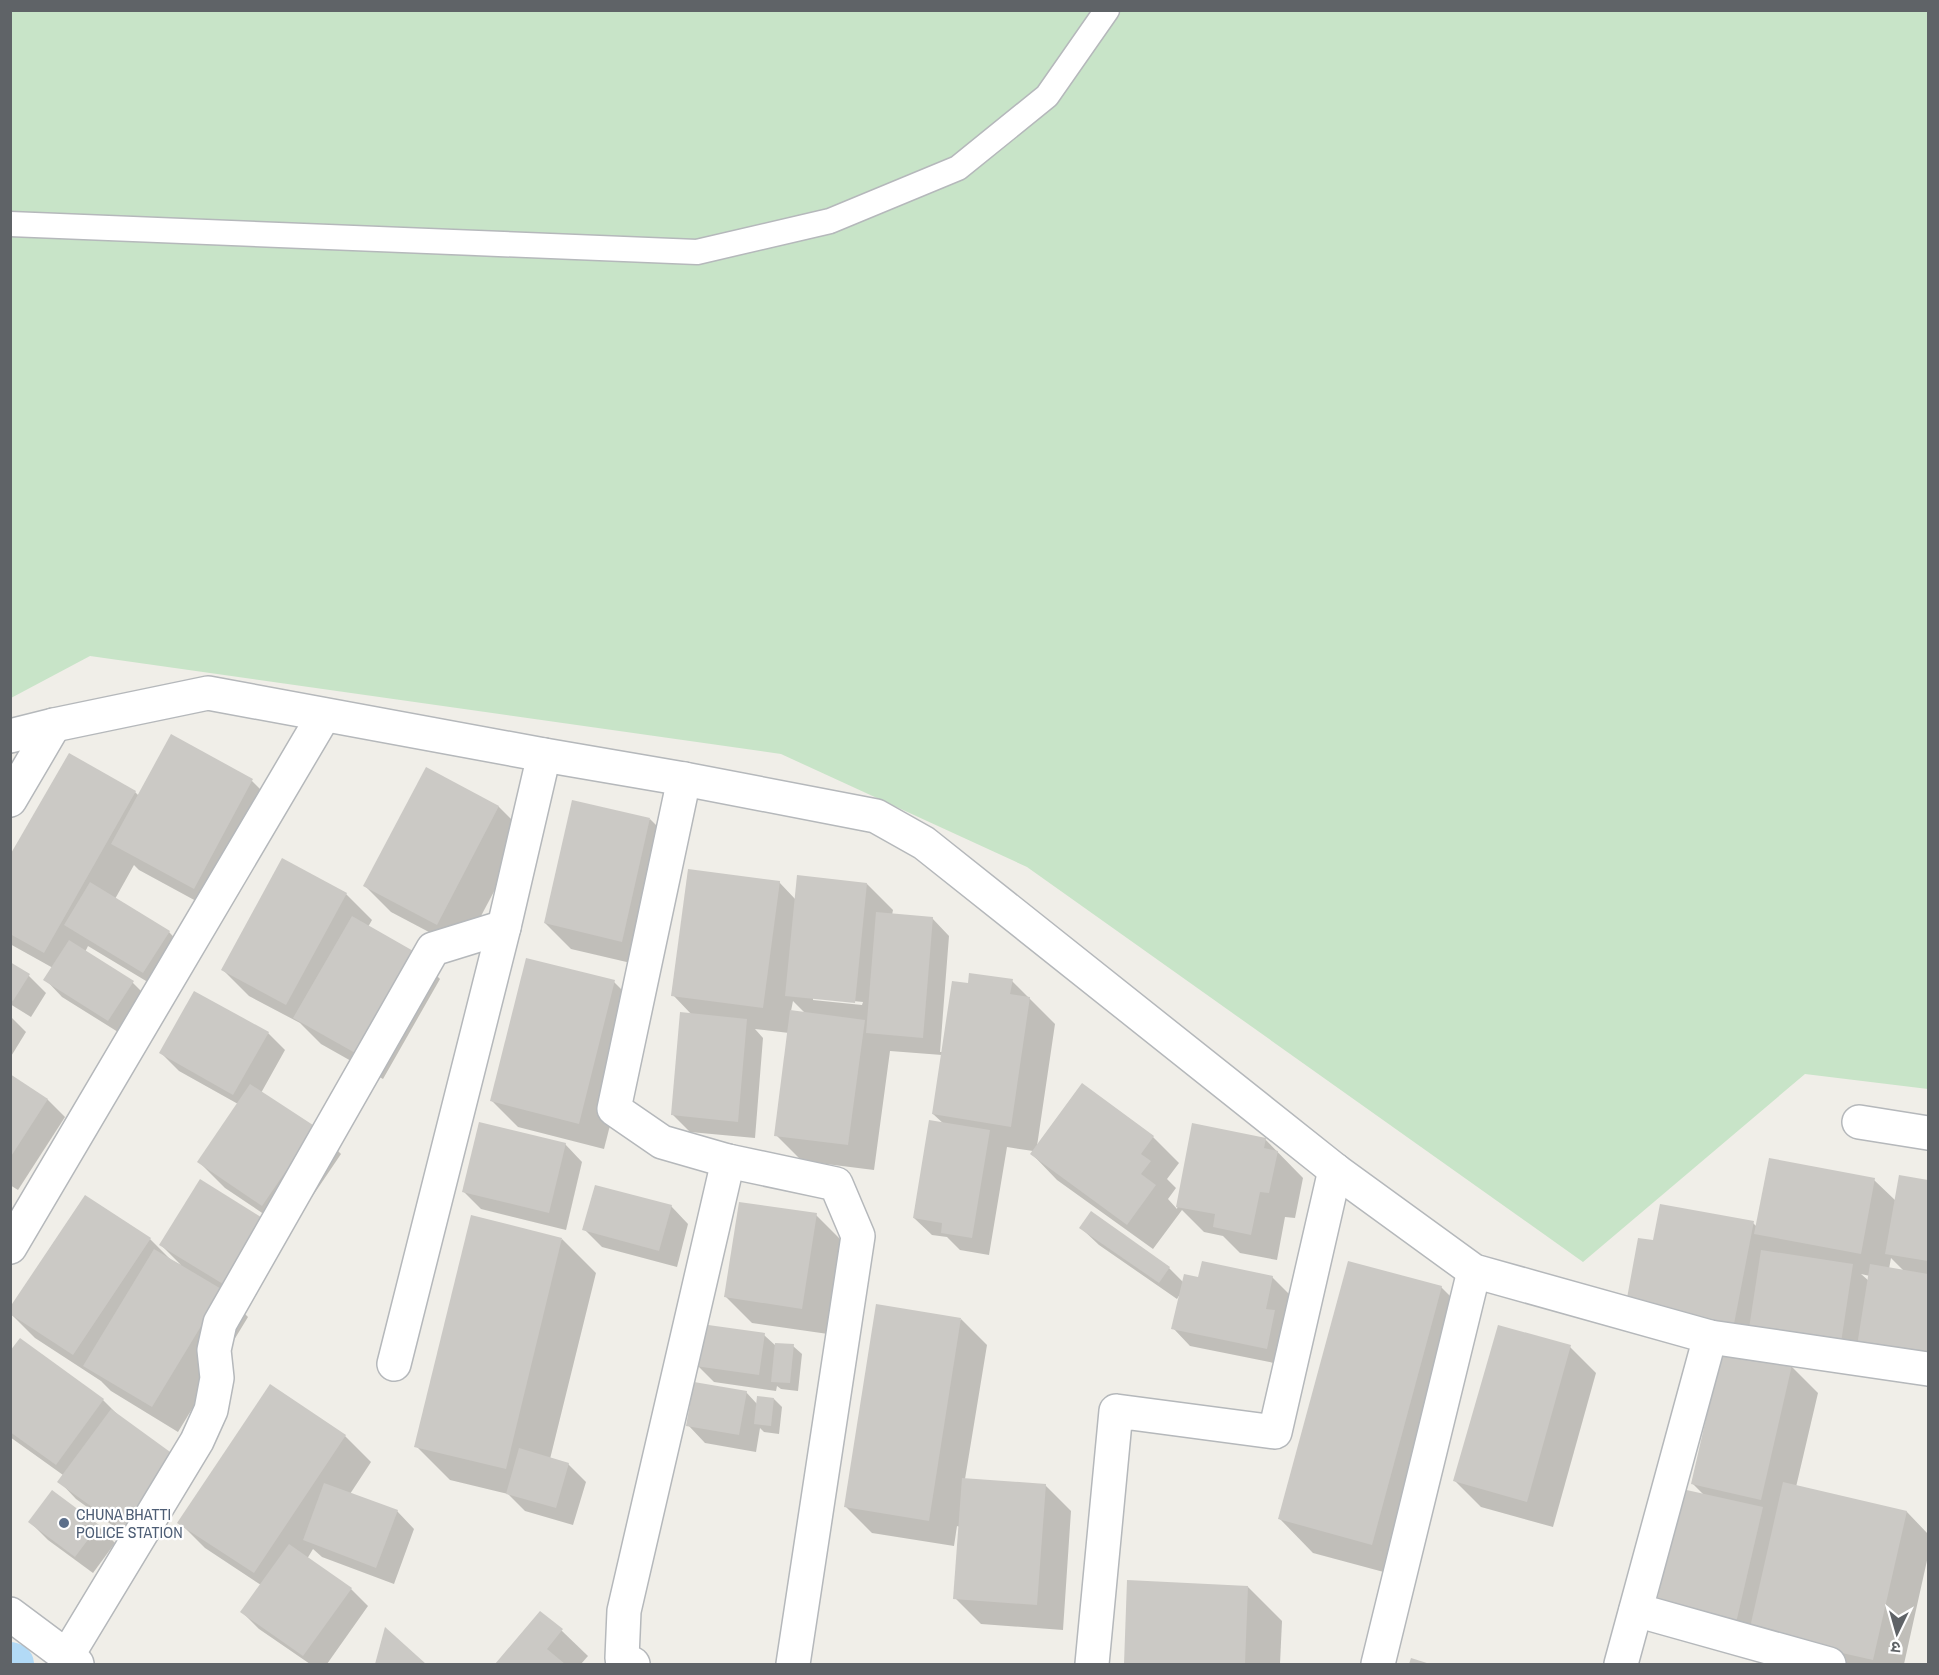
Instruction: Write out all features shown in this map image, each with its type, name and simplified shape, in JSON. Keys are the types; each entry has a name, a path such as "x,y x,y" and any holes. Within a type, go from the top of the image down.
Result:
{"street":[{"path":"10,736 208,693 544,755 684,778 876,816 924,843 1335,1170 1474,1271 1710,1337 1929,1369"},
{"path":"10,1247 324,715"},
{"path":"10,800 54,725"},
{"path":"394,1364 504,927 544,755"},
{"path":"684,778 614,1109 662,1142 728,1161 836,1184 858,1236 793,1665"},
{"path":"10,1614 72,1660 197,1441 211,1410 217,1378 213,1350 220,1323 433,950 504,927"},
{"path":"1859,1122 1929,1133"},
{"path":"633,1665 622,1658 624,1611 728,1161"},
{"path":"1092,1665 1116,1410 1275,1432 1335,1170"},
{"path":"1378,1665 1474,1271"},
{"path":"1621,1665 1710,1337"},
{"path":"1636,1610 1829,1664"}],"lane":[{"path":"10,224 698,252 830,221 958,168 1047,96 1107,10"}],"green space":[{"path":"11,11 1928,11 1928,1089 1805,1074 1583,1262 1027,867 781,754 90,656 11,698"}],"building":[{"path":"171,734 253,779 194,889 111,844"},
{"path":"69,753 136,791 44,953 10,934 10,855"},
{"path":"426,767 499,806 437,925 363,886"},
{"path":"572,800 650,818 622,942 544,923"},
{"path":"282,858 347,893 286,1005 221,970"},
{"path":"688,869 780,881 763,1008 671,996"},
{"path":"797,875 867,883 855,1003 785,996"},
{"path":"90,882 170,931 143,973 64,925"},
{"path":"876,912 933,917 923,1038 866,1033"},
{"path":"352,916 415,952 357,1054 293,1018"},
{"path":"69,940 134,981 108,1021 43,980"},
{"path":"526,958 615,980 579,1124 490,1101"},
{"path":"10,962 30,974 13,1001 10,999"},
{"path":"969,973 1013,979 1010,994 1030,997 1011,1127 932,1114 952,981 968,983"},
{"path":"194,991 269,1032 233,1095 159,1053"},
{"path":"790,1010 865,1020 848,1145 774,1136"},
{"path":"680,1012 747,1019 738,1122 671,1115"},
{"path":"10,1074 48,1099 10,1158"},
{"path":"1082,1083 1154,1136 1141,1154 1151,1161 1141,1174 1156,1185 1127,1225 1030,1154"},
{"path":"250,1084 316,1127 262,1206 197,1162"},
{"path":"929,1120 990,1130 972,1238 941,1233 942,1223 913,1218"},
{"path":"479,1122 566,1143 549,1213 462,1192"},
{"path":"1192,1123 1266,1138 1264,1148 1278,1151 1269,1193 1260,1192 1251,1235 1213,1227 1215,1214 1176,1207"},
{"path":"1769,1158 1875,1178 1861,1254 1754,1234"},
{"path":"1899,1175 1928,1180 1928,1261 1885,1254"},
{"path":"200,1179 264,1219 223,1284 159,1245"},
{"path":"595,1185 672,1205 659,1251 582,1230"},
{"path":"85,1195 151,1238 73,1355 10,1314 10,1307"},
{"path":"739,1202 817,1213 802,1309 724,1297"},
{"path":"1660,1204 1754,1221 1733,1329 1625,1309 1638,1238 1653,1240"},
{"path":"1091,1211 1170,1267 1159,1283 1079,1228"},
{"path":"471,1215 562,1238 506,1469 414,1447"},
{"path":"154,1249 223,1290 152,1407 83,1366"},
{"path":"1761,1250 1853,1264 1840,1349 1748,1335"},
{"path":"1202,1261 1273,1276 1266,1309 1275,1310 1267,1349 1171,1329 1184,1274 1198,1277"},
{"path":"1348,1261 1442,1286 1372,1545 1278,1519"},
{"path":"1870,1264 1928,1274 1928,1364 1856,1352"},
{"path":"876,1304 961,1318 929,1521 844,1507"},
{"path":"701,1324 765,1333 759,1375 695,1366"},
{"path":"1498,1325 1571,1345 1527,1502 1453,1481"},
{"path":"20,1338 104,1399 56,1465 10,1432 10,1351"},
{"path":"775,1343 794,1344 790,1383 771,1382"},
{"path":"1722,1349 1792,1365 1761,1500 1691,1484"},
{"path":"694,1382 747,1391 739,1435 686,1426"},
{"path":"270,1384 346,1435 254,1573 177,1523"},
{"path":"757,1396 774,1398 771,1426 754,1424"},
{"path":"111,1409 177,1457 123,1529 57,1482"},
{"path":"519,1448 569,1463 556,1508 506,1494"},
{"path":"962,1478 1046,1484 1037,1605 953,1599"},
{"path":"1783,1482 1907,1511 1873,1660 1749,1632"},
{"path":"324,1483 398,1510 376,1568 303,1540"},
{"path":"1682,1489 1763,1507 1736,1623 1656,1605"},
{"name":"CHUNA BHATTI POLICE STATION","path":"52,1490 99,1525 75,1557 28,1522"},
{"path":"289,1544 352,1588 303,1656 240,1612"},
{"path":"1127,1580 1248,1586 1245,1664 1124,1664"},
{"path":"540,1611 563,1629 547,1649 565,1664 495,1664"},
{"path":"385,1627 426,1664 375,1664"},
{"path":"1411,1658 1430,1664 1409,1664"}],"place":[{"name":"CHUNA BHATTI POLICE STATION","path":"64,1523"}]}
